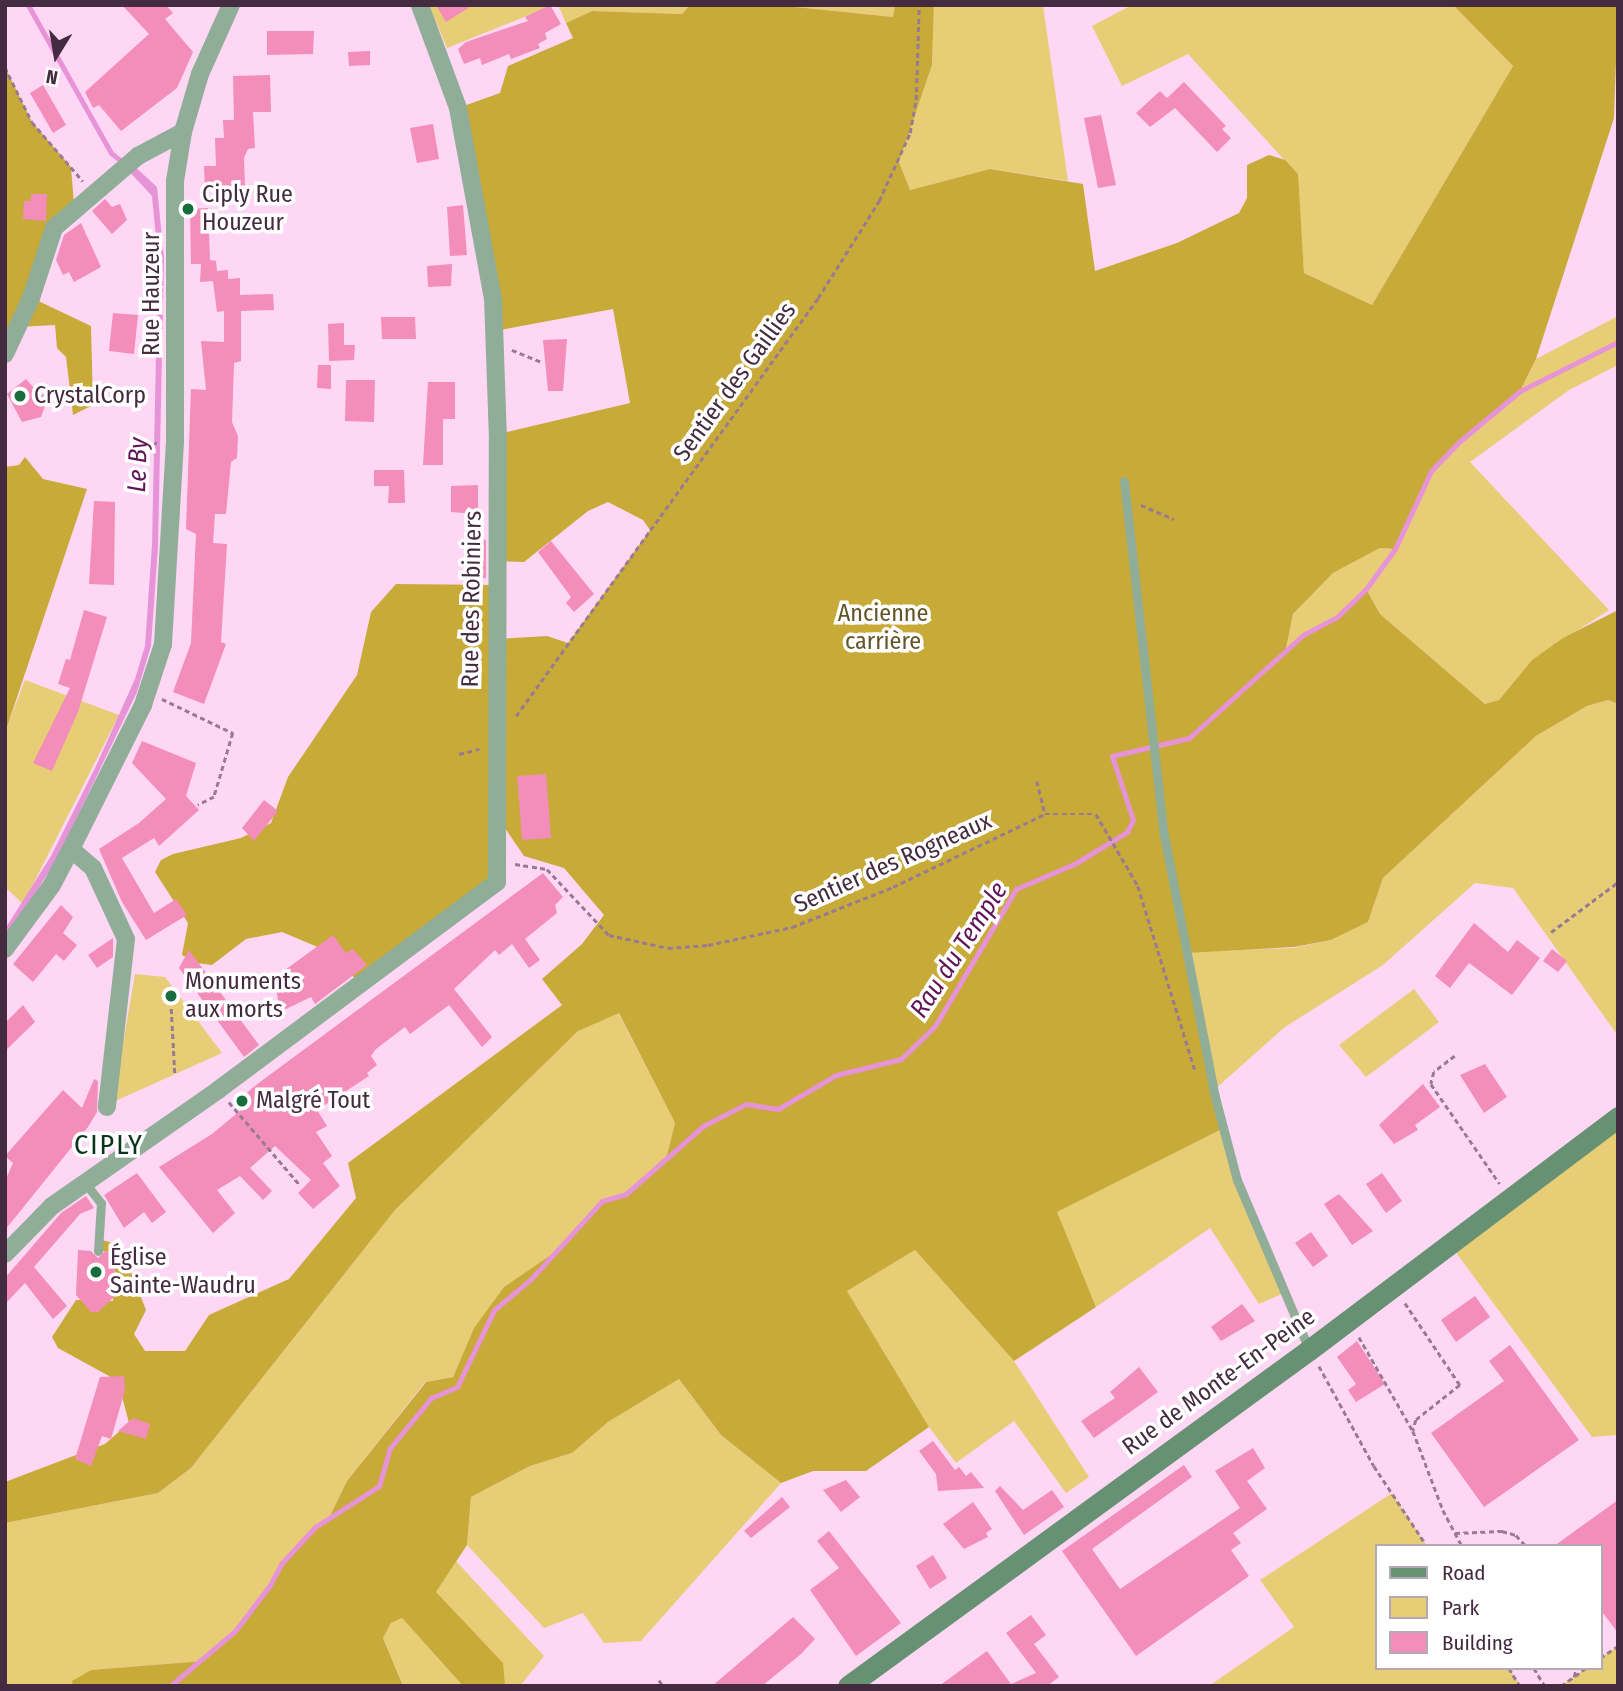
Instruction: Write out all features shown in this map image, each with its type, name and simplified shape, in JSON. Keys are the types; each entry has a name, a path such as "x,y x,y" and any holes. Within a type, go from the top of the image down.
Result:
{"main road":[{"name":"Rue de Monte-En-Peine","path":"848,1686 1309,1350 1618,1117"}],"street":[{"name":"Rue Hauzeur","path":"5,949 52,885 71,849 145,699 163,644 170,558 177,335 175,181 183,132 200,74 231,5"},
{"name":"Rue des Robiniers","path":"218,1090 497,881 495,745 498,467 493,299 458,107 420,5"},
{"path":"5,354 32,298 54,228 138,156 183,132"},
{"path":"71,849 93,869 127,939 107,1107"},
{"path":"5,1254 35,1219 218,1090"}],"lane":[{"path":"1124,481 1124,503 1154,765 1173,889 1215,1097 1237,1180 1309,1350"},
{"path":"86,1184 101,1203 97,1251"}],"path":[{"name":"Sentier des Gaillies","path":"495,745 817,298 880,201 909,134 916,100 919,5"},
{"path":"5,67 32,122 94,194"},
{"path":"516,351 541,362"},
{"path":"146,442 164,443"},
{"path":"1124,503 1144,506 1174,519"},
{"path":"145,699 233,733 214,797 198,805"},
{"path":"459,754 495,745"},
{"path":"1037,781 1045,814"},
{"name":"Sentier des Rogneaux","path":"498,862 547,869 609,934 668,948 708,944 792,927 894,887 1045,814 1096,814 1138,886 1186,1049 1197,1074 1215,1097"},
{"path":"1551,932 1618,882"},
{"path":"171,1000 175,1074"},
{"path":"1455,1056 1434,1072 1431,1084 1510,1198"},
{"path":"218,1090 279,1155 299,1184"},
{"path":"1392,1285 1460,1379 1456,1391 1416,1420 1413,1431"},
{"path":"1347,1321 1413,1431 1461,1544"},
{"path":"1309,1350 1343,1403 1374,1466 1426,1544"},
{"path":"1455,1533 1502,1531 1516,1535 1524,1544"},
{"path":"1602,1657 1618,1646"},
{"path":"1510,1670 1520,1686"},
{"path":"1535,1670 1545,1686"},
{"path":"1574,1677 1576,1670"},
{"path":"1561,1686 1583,1670"},
{"path":"659,1680 663,1686"}],"green space":[{"path":"429,5 554,5 447,48"},
{"path":"558,5 690,5 682,14 592,11 566,23"},
{"name":"Ancienne carrière","path":"690,5 776,5 893,17 895,5 934,5 932,65 899,162 910,190 990,169 1083,184 1095,271 1177,243 1239,213 1247,198 1247,165 1269,155 1285,160 1298,174 1304,273 1372,305 1513,66 1453,5 1618,5 1614,118 1536,359 1520,391 1431,471 1395,549 1380,548 1333,573 1293,614 1286,649 1337,617 1366,589 1380,614 1485,704 1499,700 1532,660 1563,638 1618,610 1618,704 1608,700 1587,706 1536,736 1383,878 1368,922 1331,940 1294,947 1187,953 1222,1129 1057,1212 1096,1307 1014,1361 915,1250 847,1291 929,1427 866,1471 813,1471 781,1483 721,1435 679,1379 608,1422 572,1453 530,1466 471,1497 467,1545 436,1592 503,1663 505,1686 463,1686 402,1618 391,1623 383,1638 403,1686 73,1686 72,1681 91,1670 203,1661 235,1631 270,1585 281,1564 330,1516 347,1481 426,1382 453,1377 474,1328 504,1287 560,1249 602,1201 627,1194 666,1159 675,1123 619,1013 578,1031 395,1210 191,1468 158,1493 5,1523 5,1482 105,1444 129,1423 118,1381 58,1348 52,1337 76,1300 86,1300 91,1312 98,1312 104,1301 113,1301 116,1252 101,1251 102,1240 120,1245 146,1310 134,1334 145,1351 185,1351 209,1315 289,1279 356,1198 348,1163 562,1005 542,979 582,944 604,915 564,868 524,856 503,825 497,882 359,984 344,965 320,948 282,932 246,939 212,965 196,963 182,955 188,923 155,872 161,860 173,854 241,838 271,823 288,777 357,675 371,612 396,584 497,585 497,639 547,636 568,643 650,530 643,520 608,502 588,511 524,562 498,561 498,434 630,403 613,309 495,331 458,108 500,93 508,66 573,38 566,23 592,11 682,14"},
{"path":"776,5 895,5 893,17"},
{"path":"934,5 1043,5 1068,181 990,169 910,190 899,162 932,65"},
{"path":"1132,5 1453,5 1513,66 1372,305 1304,273 1297,174 1188,54 1122,86 1092,26"},
{"path":"5,67 32,122 71,167 74,204 32,298 91,326 93,405 73,415 66,357 57,348 55,325 19,327 5,354"},
{"path":"1618,316 1618,365 1569,390 1470,462 1609,610 1532,660 1499,700 1485,704 1380,614 1366,589 1337,617 1286,650 1293,614 1333,573 1380,548 1395,549 1431,471 1520,391 1536,359"},
{"path":"25,457 43,479 87,489 5,733 5,467 19,465"},
{"path":"25,680 119,715 23,904 5,887 5,732"},
{"path":"1608,700 1618,704 1618,1036 1513,888 1475,883 1383,965 1285,1027 1214,1090 1187,952 1293,948 1331,940 1368,922 1383,878 1536,736 1587,706"},
{"path":"135,974 165,977 222,1053 113,1102"},
{"path":"1414,989 1439,1022 1366,1077 1339,1045"},
{"path":"618,1012 675,1123 666,1159 626,1194 602,1201 560,1249 474,1328 453,1377 425,1382 347,1481 330,1516 281,1564 270,1585 235,1631 203,1661 91,1670 73,1681 73,1686 5,1686 5,1523 158,1493 191,1468 395,1210 578,1031"},
{"path":"1618,1117 1618,1435 1592,1437 1449,1243"},
{"path":"1222,1129 1284,1293 1259,1304 1210,1228 1096,1307 1056,1212"},
{"path":"915,1250 1014,1361 1089,1477 1066,1493 1014,1421 956,1463 929,1427 847,1291"},
{"path":"679,1379 721,1435 781,1483 641,1641 604,1643 583,1613 544,1628 467,1545 471,1497 530,1466 572,1453 608,1422"},
{"path":"1392,1493 1426,1544 1374,1544 1374,1670 1510,1670 1521,1686 1209,1686 1294,1627 1260,1580"},
{"path":"456,1561 544,1656 520,1686 505,1686 436,1592"},
{"path":"402,1618 463,1686 403,1686 383,1638 391,1623"},
{"path":"1618,1646 1618,1686 1560,1686 1583,1670 1602,1670 1602,1657"}],"shaded area":[{"path":"131,163 157,187 164,258 158,546 151,646 137,692 57,859 5,941 5,929 51,856 96,766 135,679 145,646 152,545 158,259 152,196 126,168"}],"building":[{"path":"122,5 166,5 173,13 165,19 193,52 177,88 121,131 99,105 93,108 85,92 149,34"},
{"path":"436,5 473,5 446,22"},
{"path":"550,5 561,24 545,33 547,39 538,44 540,48 511,59 509,54 482,65 480,58 464,64 458,49 466,42 528,21 525,17"},
{"path":"267,31 314,31 313,54 267,55"},
{"path":"370,51 370,65 349,66 348,52"},
{"path":"270,75 271,112 253,112 255,148 248,149 244,158 245,187 205,190 204,166 216,166 215,138 224,138 223,120 234,120 233,76"},
{"path":"1184,82 1226,126 1222,129 1231,138 1217,152 1175,108 1150,127 1136,113 1160,91 1167,98"},
{"path":"43,85 66,125 53,133 30,93"},
{"path":"1101,115 1116,185 1098,188 1084,118"},
{"path":"433,124 439,159 417,163 410,128"},
{"path":"31,194 47,194 46,221 23,219 24,201 31,201"},
{"path":"105,199 112,207 120,204 127,220 112,234 92,211"},
{"path":"463,205 467,255 450,256 447,207"},
{"path":"208,208 210,260 216,261 217,271 228,270 228,279 240,278 240,295 273,294 274,310 241,311 241,361 234,363 232,422 238,436 237,458 231,462 226,514 215,514 213,543 227,544 221,642 226,644 204,704 173,692 191,643 196,534 186,529 191,389 206,390 201,341 224,342 224,311 217,312 213,281 200,282 201,264 191,264 190,209"},
{"path":"81,223 101,267 74,282 69,272 63,275 56,260 64,235"},
{"path":"452,264 451,286 428,287 427,266"},
{"path":"113,313 138,315 134,354 109,351"},
{"path":"381,317 415,317 416,339 382,339"},
{"path":"344,323 344,345 355,345 354,360 329,361 328,324"},
{"path":"567,339 563,391 548,391 543,340"},
{"path":"318,365 331,365 331,389 317,388"},
{"path":"26,379 41,396 51,389 41,417 22,422 7,394"},
{"path":"346,380 375,380 374,422 345,421"},
{"path":"428,382 455,382 455,419 443,419 443,465 423,465"},
{"path":"374,470 404,470 405,503 388,503 389,486 374,486"},
{"path":"478,485 478,514 451,512 451,486"},
{"path":"94,501 115,502 114,585 89,584"},
{"path":"466,540 486,540 486,578 466,578"},
{"path":"551,541 594,594 574,612 566,603 571,597 538,552"},
{"path":"84,610 107,617 78,712 52,771 33,763 70,688 58,684 66,659 70,660"},
{"path":"142,741 196,763 186,796 199,810 159,846 154,838 122,858 154,913 176,899 187,915 146,940 122,902 99,849 139,823 166,799 132,763"},
{"path":"546,774 551,838 522,840 517,776"},
{"path":"264,800 278,811 254,841 242,828"},
{"path":"543,873 563,897 555,905 557,913 525,939 540,960 529,968 512,944 499,955 495,950 454,989 492,1037 482,1047 449,1005 410,1034 405,1027 376,1049 371,1056 377,1065 367,1073 369,1076 317,1110 327,1126 316,1132 332,1156 323,1163 340,1186 313,1209 298,1193 311,1180 275,1146 250,1168 272,1191 263,1200 240,1176 217,1190 235,1213 213,1233 159,1167 212,1134 241,1110 235,1103 256,1085"},
{"path":"61,905 73,917 63,933 77,945 64,961 56,954 33,982 13,964"},
{"path":"1474,923 1508,952 1517,940 1540,958 1512,995 1469,963 1450,988 1435,976"},
{"path":"333,935 346,953 353,949 367,965 315,1004 311,997 286,1009 279,1005 274,978"},
{"path":"113,938 113,957 97,968 88,955"},
{"path":"1552,949 1567,961 1558,972 1543,961"},
{"path":"189,950 259,1045 244,1057 179,968"},
{"path":"23,1005 35,1022 5,1051 5,1023"},
{"path":"1485,1064 1507,1097 1484,1113 1460,1075"},
{"path":"94,1079 98,1081 97,1112 88,1127 5,1230 5,1181 13,1163 5,1156 63,1090 82,1108"},
{"path":"1423,1084 1440,1107 1415,1125 1418,1130 1394,1144 1379,1125"},
{"path":"137,1173 166,1212 152,1223 144,1212 124,1228 104,1195"},
{"path":"1382,1173 1402,1201 1386,1213 1366,1184"},
{"path":"1339,1194 1373,1231 1352,1245 1324,1204"},
{"path":"86,1196 94,1208 80,1214 34,1267 67,1306 53,1319 25,1283 5,1304 5,1278 61,1213"},
{"path":"1311,1232 1328,1256 1313,1267 1295,1243"},
{"name":"Église Sainte-Waudru","path":"78,1250 91,1251 98,1258 105,1251 116,1252 113,1298 98,1312 91,1312 76,1295"},
{"path":"1475,1296 1490,1317 1456,1342 1441,1320"},
{"path":"1242,1304 1255,1321 1221,1341 1211,1327"},
{"path":"1357,1341 1385,1384 1356,1402 1348,1390 1356,1384 1337,1357"},
{"path":"1510,1345 1579,1440 1484,1507 1431,1433 1504,1381 1489,1361"},
{"path":"1139,1367 1158,1392 1094,1438 1081,1421 1115,1398 1110,1392"},
{"path":"124,1376 125,1390 111,1439 102,1436 91,1466 75,1459 100,1377"},
{"path":"133,1418 150,1424 146,1439 118,1431"},
{"path":"933,1441 955,1470 959,1467 966,1476 971,1472 984,1488 938,1491 936,1474 919,1451"},
{"path":"1253,1448 1265,1468 1247,1481 1267,1509 1233,1533 1241,1543 1231,1550 1249,1576 1136,1656 1062,1551 1184,1465 1192,1477 1092,1549 1120,1589 1240,1508 1215,1471"},
{"path":"846,1480 860,1497 841,1512 823,1490"},
{"path":"1000,1486 1023,1510 1052,1490 1064,1507 1024,1535 995,1491"},
{"path":"782,1497 790,1507 751,1538 744,1531"},
{"path":"1618,1500 1618,1633 1602,1612 1602,1544 1557,1544"},
{"path":"973,1502 992,1529 986,1533 988,1537 964,1549 943,1524"},
{"path":"829,1531 901,1623 856,1656 810,1590 839,1568 817,1541"},
{"path":"933,1555 947,1578 930,1589 916,1566"},
{"path":"1031,1615 1046,1635 1034,1644 1059,1677 1047,1686 939,1686 987,1651 1011,1684 1036,1673 1006,1633"},
{"path":"793,1617 815,1639 801,1654 762,1686 712,1686"}],"waterway":[{"name":"Le By","path":"28,5 111,153 124,163"},
{"name":"Rau du Temple","path":"170,1686 235,1631 270,1585 281,1564 315,1527 379,1486 390,1448 431,1398 457,1387 494,1310 531,1279 602,1201 626,1194 703,1126 746,1104 778,1109 836,1075 901,1059 935,1026 1016,889 1076,863 1127,832 1133,820 1112,756 1189,738 1303,635 1337,617 1366,589 1395,549 1431,471 1460,441 1520,391 1618,342"}],"place":[{"name":"Ciply Rue Houzeur","path":"188,209"},
{"name":"CrystalCorp","path":"20,396"},
{"name":"Monuments aux morts","path":"171,996"},
{"name":"Malgré Tout","path":"242,1101"},
{"name":"Église Sainte-Waudru","path":"96,1272"}],"district":[{"name":"CIPLY","path":"109,1145"}]}
